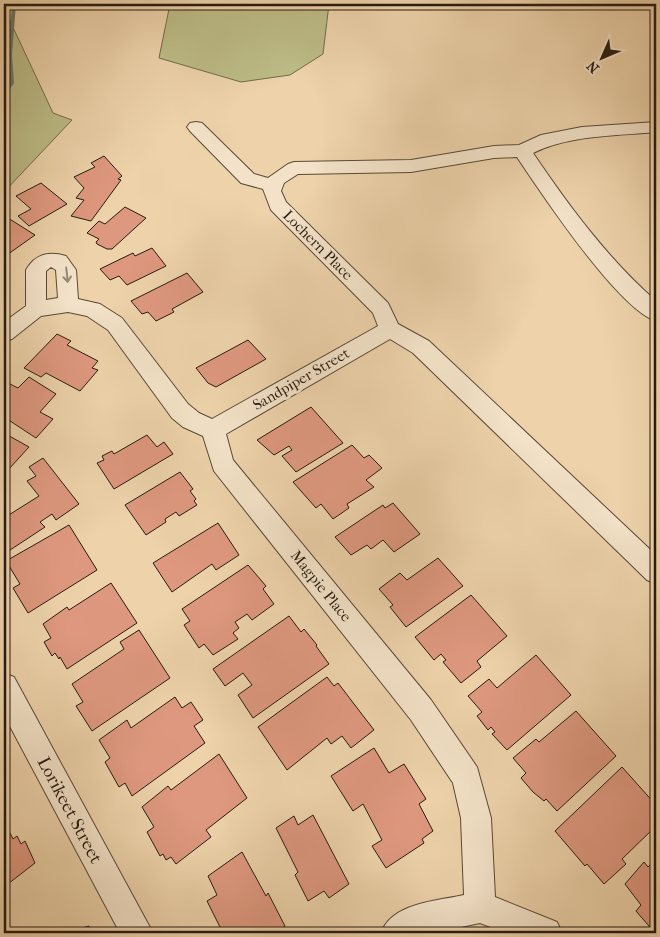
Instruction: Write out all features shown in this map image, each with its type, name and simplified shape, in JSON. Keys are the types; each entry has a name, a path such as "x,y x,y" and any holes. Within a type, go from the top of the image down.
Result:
{"street":[{"path":"196,127 248,179 273,185 281,175 303,167 401,167 494,152 522,151 547,139 590,132 656,127"},
{"path":"522,151 584,240 613,272 656,313"},
{"name":"Lochern Place","path":"273,185 273,198 278,205 376,304 390,329"},
{"path":"36,309 36,270 44,262 51,260 62,263 67,270 78,306"},
{"path":"4,333 36,309 78,306 115,324 180,411 191,420 213,430"},
{"path":"390,329 421,347 656,572"},
{"name":"Sandpiper Street","path":"213,430 390,329"},
{"name":"Magpie Place","path":"213,430 222,464 421,710 467,777 476,818 480,907"},
{"name":"Lorikeet Street","path":"4,687 137,933"},
{"path":"397,933 416,921 480,907 546,933"}],"shaded area":[{"path":"170,4 329,4 323,54 290,75 241,82 159,58"},
{"path":"4,8 53,113 72,120 4,192"}],"building":[{"path":"104,156 122,176 118,179 121,180 91,221 71,216 84,200 76,198 84,188 74,177 95,167 91,163"},
{"path":"41,183 67,204 29,226 18,216 31,209 16,196"},
{"path":"125,207 146,218 112,249 107,249 97,244 96,242 99,239 87,233 99,221 105,224"},
{"path":"8,218 35,235 4,257 4,221"},
{"path":"152,248 166,266 127,285 119,276 110,280 100,269 133,253 135,256"},
{"path":"187,273 203,292 172,309 174,312 156,321 148,312 142,314 131,301"},
{"path":"57,334 71,341 67,345 98,361 92,368 98,370 80,391 46,373 41,377 24,368"},
{"path":"248,340 266,359 216,387 208,383 196,368"},
{"path":"29,377 56,394 40,412 53,419 36,438 4,417 4,381 18,388"},
{"path":"311,407 343,443 296,472 282,456 292,450 289,446 274,455 257,440"},
{"path":"4,433 29,447 8,470 4,468"},
{"path":"147,435 157,447 164,442 173,454 114,489 97,463 104,460 102,456 112,451 114,454"},
{"path":"352,445 364,458 369,455 382,468 366,480 374,487 347,504 349,508 333,519 321,504 316,508 293,482"},
{"path":"43,458 79,504 56,520 52,514 40,522 45,527 4,554 4,518 39,496 27,481 36,476 29,467"},
{"path":"180,472 193,489 190,491 196,499 194,501 197,505 179,516 176,512 165,519 166,522 146,535 125,505"},
{"path":"393,503 420,534 394,552 383,540 371,549 367,545 351,555 335,537 383,505 385,508"},
{"path":"218,523 239,555 216,570 212,564 172,592 153,563"},
{"path":"69,525 97,570 28,613 13,588 20,584 6,561"},
{"path":"438,558 463,586 406,627 390,607 393,605 379,589 400,573 407,580"},
{"path":"248,565 266,586 263,589 274,604 252,620 247,614 235,622 239,628 233,633 238,639 213,655 204,644 199,648 184,625 190,621 182,609"},
{"path":"111,583 137,623 67,669 60,657 59,659 55,653 52,656 44,642 51,638 43,624 67,607 69,610"},
{"path":"471,595 507,636 477,661 481,667 461,683 443,662 446,660 441,654 434,660 415,637"},
{"path":"289,616 301,632 304,629 329,664 253,718 238,695 252,685 243,673 225,686 213,669"},
{"path":"139,630 170,678 92,731 76,706 83,702 72,684 124,649 120,642"},
{"path":"536,655 571,695 507,750 492,734 495,732 491,727 488,730 477,716 482,712 468,696 489,679 497,688"},
{"path":"327,677 334,686 338,683 374,730 351,748 342,736 331,744 327,738 287,770 258,727"},
{"path":"175,697 182,708 191,702 203,720 194,726 205,743 132,796 125,783 119,787 105,762 110,758 99,740 127,720 131,728"},
{"path":"576,711 616,756 557,811 546,799 544,801 533,792 521,778 526,773 513,758 536,739 539,742"},
{"path":"374,748 389,773 404,764 426,799 419,804 433,831 422,839 424,843 386,868 372,846 382,840 363,804 353,811 331,776"},
{"path":"219,754 247,798 206,830 211,837 176,864 171,857 166,860 163,854 160,856 147,832 154,827 142,807 168,786 171,790"},
{"path":"622,767 656,805 656,826 622,859 626,864 604,884 587,864 585,866 555,831"},
{"path":"313,815 349,884 329,898 324,891 308,901 295,875 298,872 276,828 294,816 298,825"},
{"path":"4,821 13,839 17,836 21,844 25,841 35,863 4,887"},
{"path":"242,852 266,896 268,893 285,926 275,933 223,933 207,901 217,895 208,876"},
{"path":"656,859 655,933 636,911 641,905 625,884 644,862 648,867"},
{"path":"89,926 90,933 65,933"}],"waterway":[{"path":"4,94 12,83 10,55 14,4"}]}
